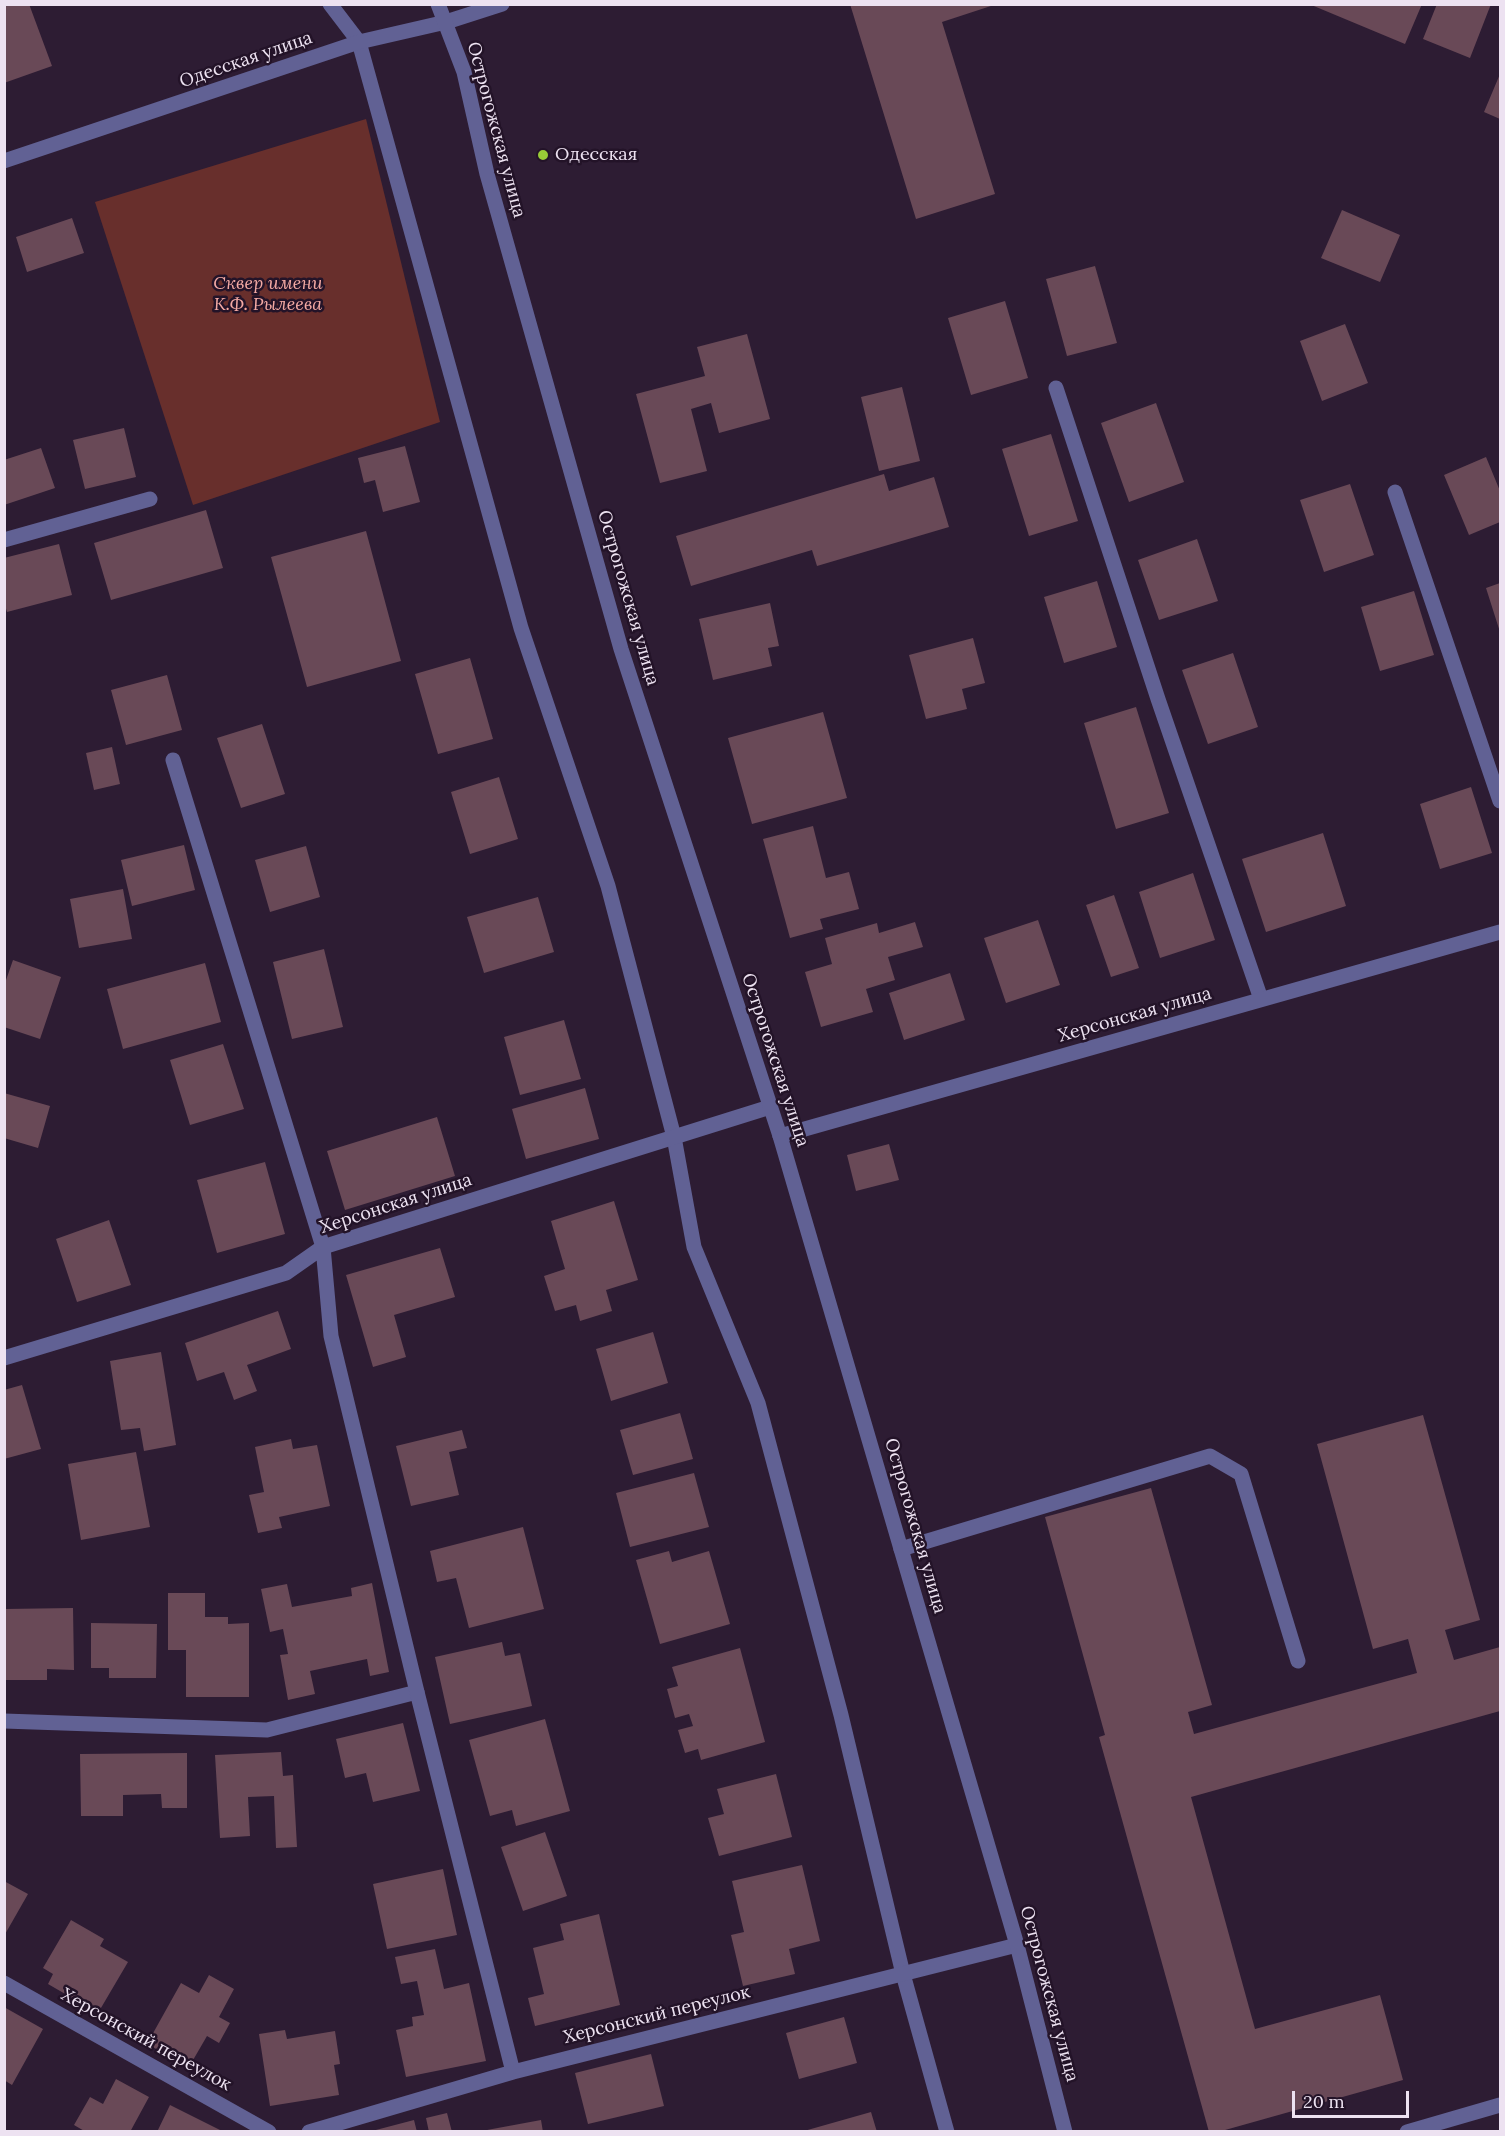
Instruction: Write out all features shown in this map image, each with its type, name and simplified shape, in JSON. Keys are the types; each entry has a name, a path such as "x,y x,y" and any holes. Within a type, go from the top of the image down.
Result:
{"street":[{"path":"330,4 359,42 521,628 608,886 674,1137 694,1247 758,1403 842,1715 903,1974 947,2132"},
{"name":"Острогожская улица","path":"438,4 464,72 487,174 621,649 780,1136 1017,1945 1065,2132"},
{"name":"Одесская улица","path":"4,161 359,42 446,22 502,4"},
{"path":"1056,388 1158,699 1261,999"},
{"path":"1395,492 1500,801"},
{"path":"4,540 150,499"},
{"path":"173,760 323,1247 331,1336 417,1692 513,2072"},
{"name":"Херсонская улица","path":"780,1136 1500,932"},
{"name":"Херсонская улица","path":"4,1358 286,1273 323,1247 770,1107"},
{"path":"901,1549 1210,1456 1241,1474 1298,1662"},
{"path":"4,1721 267,1730 417,1692"},
{"name":"Херсонский переулок","path":"309,2132 513,2072 1017,1945"},
{"name":"Херсонский переулок","path":"4,1983 269,2132"},
{"path":"1407,2132 1500,2105"}],"green space":[{"name":"Сквер имени К.Ф. Рылеева","path":"366,119 440,422 193,505 95,202"}],"building":[{"path":"4,4 29,4 52,66 4,83"},
{"path":"850,4 997,4 942,22 995,194 916,219"},
{"path":"1309,4 1422,4 1405,44"},
{"path":"1437,4 1491,4 1470,58 1423,39"},
{"path":"1500,74 1500,119 1484,112"},
{"path":"1342,210 1400,235 1380,282 1321,258"},
{"path":"72,218 84,253 27,272 16,237"},
{"path":"1095,266 1117,343 1067,356 1046,279"},
{"path":"1005,301 1028,378 971,395 948,318"},
{"path":"1345,324 1368,383 1322,401 1300,341"},
{"path":"747,334 770,419 719,433 711,403 691,409 707,471 660,483 636,394 705,376 697,347"},
{"path":"902,387 920,461 879,471 861,397"},
{"path":"1156,403 1184,482 1129,502 1101,423"},
{"path":"124,428 136,477 85,489 73,440"},
{"path":"1051,434 1078,521 1029,536 1002,449"},
{"path":"405,446 420,502 383,512 375,480 364,483 358,458"},
{"path":"41,448 55,488 4,505 4,460"},
{"path":"1486,457 1500,491 1500,522 1469,535 1444,475"},
{"path":"884,474 889,491 934,477 949,527 817,566 812,550 691,586 676,536"},
{"path":"1350,484 1374,555 1324,572 1300,500"},
{"path":"206,510 223,568 111,600 94,543"},
{"path":"366,531 401,661 307,687 271,557"},
{"path":"1197,539 1218,601 1159,620 1138,560"},
{"path":"59,544 72,595 7,612 4,602 4,558"},
{"path":"1097,581 1117,647 1064,663 1044,597"},
{"path":"1500,583 1500,632 1486,588"},
{"path":"1414,591 1434,655 1380,671 1361,607"},
{"path":"770,603 779,646 768,648 772,666 713,680 699,619"},
{"path":"973,638 985,683 962,689 967,709 926,719 909,655"},
{"path":"1233,653 1258,727 1208,744 1182,670"},
{"path":"470,658 493,739 438,754 415,674"},
{"path":"167,675 182,730 126,745 111,690"},
{"path":"1136,707 1169,813 1116,829 1084,723"},
{"path":"823,712 847,798 752,824 728,738"},
{"path":"262,724 285,794 241,808 217,738"},
{"path":"112,747 120,784 94,790 86,753"},
{"path":"499,777 518,839 470,854 451,792"},
{"path":"1471,787 1492,853 1440,869 1420,804"},
{"path":"813,826 826,878 849,872 859,909 820,919 823,929 790,938 763,839"},
{"path":"1323,833 1346,906 1266,932 1242,859"},
{"path":"184,845 195,890 132,906 121,860"},
{"path":"306,846 320,897 270,912 255,860"},
{"path":"1193,873 1215,940 1160,958 1139,892"},
{"path":"123,889 132,939 79,948 70,899"},
{"path":"1114,895 1139,968 1111,977 1086,905"},
{"path":"538,897 554,952 484,973 467,917"},
{"path":"1038,920 1060,985 1006,1003 984,938"},
{"path":"915,922 923,947 888,957 895,980 866,989 873,1012 821,1027 805,972 832,964 825,938 877,923 879,933"},
{"path":"324,949 343,1027 292,1039 273,962"},
{"path":"13,960 61,977 40,1039 4,1027 4,986"},
{"path":"205,963 221,1022 123,1049 107,989"},
{"path":"950,973 965,1020 904,1040 889,993"},
{"path":"564,1020 581,1079 520,1095 504,1037"},
{"path":"223,1044 244,1109 190,1125 170,1060"},
{"path":"585,1088 599,1139 526,1159 512,1109"},
{"path":"4,1093 50,1106 38,1148 4,1138"},
{"path":"437,1117 455,1176 345,1210 327,1151"},
{"path":"889,1144 899,1180 856,1191 847,1155"},
{"path":"265,1162 285,1234 217,1253 197,1180"},
{"path":"614,1201 638,1280 606,1290 612,1311 580,1321 576,1305 555,1311 544,1276 565,1269 551,1221"},
{"path":"109,1220 131,1285 77,1302 56,1239"},
{"path":"440,1248 455,1297 394,1315 406,1357 373,1367 346,1275"},
{"path":"278,1311 291,1349 247,1365 257,1391 234,1400 224,1372 197,1381 185,1343"},
{"path":"653,1332 668,1383 611,1401 596,1349"},
{"path":"161,1352 176,1445 144,1451 140,1428 121,1430 110,1361"},
{"path":"22,1385 41,1449 4,1459 4,1390"},
{"path":"680,1413 693,1459 633,1475 620,1430"},
{"path":"1423,1415 1480,1620 1445,1630 1454,1660 1500,1647 1500,1711 1191,1797 1255,2029 1380,1995 1403,2080 1218,2132 1209,2132 1099,1737 1105,1735 1045,1517 1151,1488 1212,1705 1188,1712 1194,1734 1417,1673 1408,1639 1373,1649 1317,1444"},
{"path":"462,1430 467,1448 449,1452 459,1495 411,1506 396,1446"},
{"path":"291,1439 293,1449 317,1445 330,1506 279,1517 282,1528 258,1533 249,1495 264,1492 255,1447"},
{"path":"136,1452 150,1527 81,1540 68,1464"},
{"path":"694,1473 709,1527 630,1547 616,1493"},
{"path":"523,1527 544,1609 469,1628 456,1578 437,1582 430,1551"},
{"path":"669,1551 672,1562 709,1551 730,1624 660,1644 636,1560"},
{"path":"372,1583 389,1672 370,1676 367,1659 310,1671 315,1694 288,1700 280,1655 288,1654 283,1629 270,1632 261,1589 287,1584 292,1607 352,1596 351,1588"},
{"path":"168,1593 205,1593 205,1617 228,1617 228,1624 249,1623 249,1697 186,1697 186,1650 168,1650"},
{"path":"73,1608 74,1670 47,1669 47,1680 4,1680 5,1609"},
{"path":"91,1623 157,1624 156,1678 109,1678 109,1668 91,1668"},
{"path":"502,1642 505,1656 520,1653 532,1706 450,1724 435,1657"},
{"path":"740,1648 765,1742 701,1760 698,1749 685,1753 678,1730 693,1726 689,1714 675,1718 667,1689 678,1686 672,1667"},
{"path":"545,1719 570,1811 516,1826 512,1810 490,1816 469,1740"},
{"path":"403,1723 420,1791 373,1802 366,1773 345,1778 336,1739"},
{"path":"281,1752 283,1776 293,1775 297,1847 276,1848 274,1796 248,1797 250,1836 220,1838 215,1755"},
{"path":"187,1753 187,1808 162,1808 161,1794 123,1795 123,1816 81,1816 80,1754"},
{"path":"776,1774 792,1837 719,1856 708,1818 724,1814 717,1789"},
{"path":"545,1832 567,1896 523,1911 501,1847"},
{"path":"802,1865 820,1941 789,1949 795,1974 743,1986 731,1935 744,1932 732,1881"},
{"path":"443,1869 457,1935 387,1949 373,1884"},
{"path":"4,1881 28,1894 4,1936"},
{"path":"599,1914 620,2005 535,2026 528,1998 544,1994 533,1948 564,1940 560,1924"},
{"path":"71,1920 104,1939 100,1946 128,1962 98,2013 48,1984 53,1974 43,1968"},
{"path":"435,1949 444,1989 469,1983 486,2061 406,2077 396,2030 413,2026 412,2017 424,2015 417,1981 401,1984 395,1957"},
{"path":"209,1975 234,1989 219,2017 230,2023 219,2043 207,2036 189,2067 147,2044 181,1983 199,1993"},
{"path":"4,2007 43,2029 12,2085 4,2080"},
{"path":"844,2017 857,2063 799,2079 786,2033"},
{"path":"285,2030 287,2039 335,2031 340,2064 334,2065 339,2095 270,2106 259,2034"},
{"path":"651,2054 664,2106 588,2124 575,2073"},
{"path":"116,2079 149,2097 130,2132 86,2132 74,2125 90,2097 103,2104"},
{"path":"170,2105 224,2132 157,2132"},
{"path":"871,2112 877,2132 804,2132 804,2131"},
{"path":"447,2113 452,2132 429,2132 426,2118"},
{"path":"414,2120 417,2132 372,2132 372,2131"},
{"path":"541,2120 543,2132 487,2132 487,2130"}],"place":[{"name":"Одесская","path":"543,155"}]}
